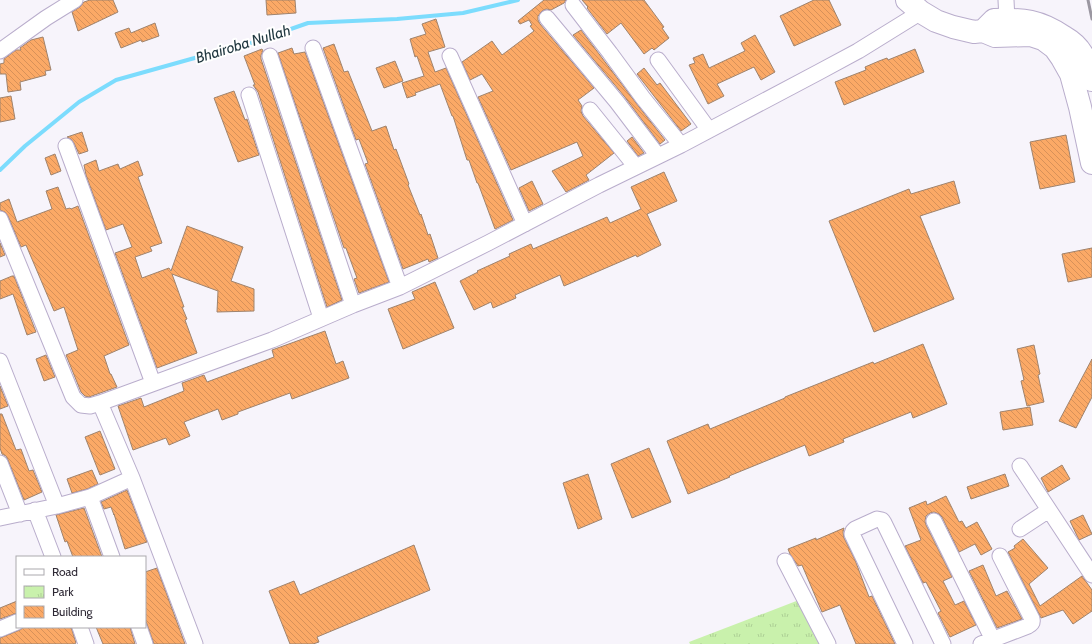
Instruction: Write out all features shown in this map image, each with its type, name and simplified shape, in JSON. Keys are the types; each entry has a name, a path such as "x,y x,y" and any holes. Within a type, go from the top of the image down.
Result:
{"main road":[{"path":"914,6 936,21 974,32 983,31 995,36 1031,35 1062,44 1071,42 1082,54 1092,80"},
{"path":"983,31 1006,10 1024,20 1040,24 1057,32 1062,44 1062,58 1071,74 1080,107 1092,162"}],"street":[{"path":"0,51 75,0"},
{"path":"573,5 647,103 681,145"},
{"path":"0,219 73,397 81,405 90,406 272,340 353,305 400,287 681,145 858,51 914,6"},
{"path":"547,18 617,102 658,156"},
{"path":"313,48 400,287"},
{"path":"270,56 353,305"},
{"path":"450,56 525,224"},
{"path":"658,60 709,130"},
{"path":"249,95 322,318"},
{"path":"590,110 636,167"},
{"path":"66,146 153,383"},
{"path":"0,361 58,506"},
{"path":"100,403 132,478 195,644"},
{"path":"0,463 20,514"},
{"path":"1020,466 1092,575"},
{"path":"0,518 58,506 90,497 132,478"},
{"path":"90,497 112,556"},
{"path":"35,510 53,556"},
{"path":"1020,528 1049,510"},
{"path":"905,644 852,534 855,529 877,518 882,520 884,523 944,644"},
{"path":"934,521 987,642 1031,625 1032,622 1032,619 1000,556"},
{"path":"785,561 828,644"},
{"path":"0,629 16,622"},
{"path":"80,628 86,644"},
{"path":"139,628 145,644"}],"green space":[{"path":"799,600 822,644 690,644 689,642"}],"building":[{"path":"90,0 113,0 118,12 78,31 72,12 80,7 84,2"},
{"path":"266,0 295,0 296,13 267,15"},
{"path":"544,0 566,0 564,3 551,10 546,9 542,11 538,16 538,20 594,88 578,100 582,106 581,111 583,116 614,153 586,175 589,180 566,192 552,171 583,156 577,142 511,170 478,97 493,91 482,74 470,80 462,62 492,41 502,55 534,31 530,26 532,25 529,20 520,24 518,21"},
{"path":"582,0 644,0 664,27 662,28 669,38 654,50 652,48 644,54 621,23 607,34"},
{"path":"814,0 829,0 841,25 794,46 780,16"},
{"path":"436,19 445,47 428,52 435,72 446,68 513,220 495,229 469,160 467,160 453,116 440,84 415,93 416,95 407,98 402,83 424,76 417,56 415,57 410,39 426,34 422,24"},
{"path":"155,23 159,36 142,42 141,40 121,48 115,33 129,28 131,33"},
{"path":"581,30 665,140 660,144 624,96 573,35"},
{"path":"755,35 775,72 761,80 754,67 717,84 724,96 708,104 689,65 695,63 693,58 703,54 709,68 745,51 741,43"},
{"path":"43,37 51,70 45,71 46,75 20,82 21,90 8,92 6,74 0,74 0,64 4,63 4,59 16,50 21,50 20,48 31,40"},
{"path":"334,44 344,72 348,71 372,131 386,126 428,235 430,234 438,258 429,262 428,259 403,269 365,164 368,163 359,139 356,140 323,48"},
{"path":"292,48 294,54 305,52 389,282 359,293 354,279 357,278 346,248 344,248 278,53"},
{"path":"262,49 261,59 342,300 327,307 258,92 253,85 255,85 244,56"},
{"path":"915,49 924,72 844,105 835,82 866,70 865,67 879,61 887,58 888,60"},
{"path":"395,61 403,81 384,88 376,68"},
{"path":"644,68 657,85 660,83 691,124 681,131 637,74"},
{"path":"234,91 245,120 247,119 259,155 238,162 214,98"},
{"path":"11,96 15,119 0,122 0,98"},
{"path":"82,132 88,151 79,154 74,143 67,137"},
{"path":"1066,135 1075,182 1040,189 1030,142"},
{"path":"632,137 644,153 638,156 627,141"},
{"path":"55,154 61,171 51,175 45,158"},
{"path":"96,160 99,171 118,164 120,169 138,161 143,175 138,177 162,243 150,247 152,251 135,257 142,278 169,268 171,271 187,226 243,247 231,281 254,289 254,311 217,312 218,291 172,274 184,307 182,307 187,319 185,320 197,353 157,368 115,253 132,247 123,224 106,230 86,175 84,165"},
{"path":"664,172 677,201 647,214 661,245 637,257 636,255 564,286 560,275 515,295 516,298 493,308 491,302 474,310 460,281 478,272 477,271 510,256 509,254 531,244 533,249 607,217 610,223 641,209 631,187"},
{"path":"532,181 543,204 529,211 519,188"},
{"path":"954,181 960,203 920,216 954,299 874,332 829,221 909,189 911,194"},
{"path":"58,187 66,209 71,209 78,206 129,345 104,356 110,374 117,387 89,397 85,396 81,392 66,355 78,350 64,307 54,311 26,245 21,247 8,216 5,212 0,210 0,203 9,199 17,222 52,209 46,191"},
{"path":"0,243 5,255 0,257"},
{"path":"1092,248 1092,277 1068,282 1062,254"},
{"path":"14,276 36,332 27,335 13,294 0,299 0,281"},
{"path":"435,282 454,328 403,349 388,309 415,299 412,292"},
{"path":"325,331 336,364 343,361 349,378 292,399 290,393 238,412 238,414 222,420 218,409 184,422 190,436 169,445 166,438 133,450 118,406 141,398 144,407 184,391 182,383 204,375 207,382 274,357 272,350"},
{"path":"923,344 947,404 913,418 911,412 843,439 844,442 809,456 805,445 688,494 667,441 708,424 710,429 785,397"},
{"path":"1034,345 1040,374 1038,375 1044,402 1027,406 1021,381 1024,380 1017,349"},
{"path":"46,355 55,377 44,381 36,359"},
{"path":"1092,359 1092,397 1076,428 1059,421"},
{"path":"0,386 8,406 0,409"},
{"path":"1030,407 1033,425 1003,430 1000,412"},
{"path":"0,414 2,414 16,450 21,449 29,471 33,470 42,492 24,500 8,460 6,456 2,454 0,448"},
{"path":"100,431 115,469 100,475 85,437"},
{"path":"649,448 671,502 632,518 611,464"},
{"path":"1062,465 1070,479 1048,492 1041,478"},
{"path":"92,470 98,484 72,493 67,479"},
{"path":"588,474 602,519 578,529 563,483"},
{"path":"1005,474 1009,486 971,499 967,487"},
{"path":"127,490 147,542 125,549 111,507 104,509 101,502"},
{"path":"946,496 959,522 962,521 966,528 977,522 992,549 981,555 975,544 959,552 942,517 934,512 926,516 926,525 952,577 943,581 955,605 964,601 976,625 950,637 938,613 941,611 926,582 923,583 905,546 921,540 909,508 926,501 927,505"},
{"path":"84,508 102,556 73,556 67,541 65,542 56,515"},
{"path":"1083,515 1092,534 1079,540 1070,521"},
{"path":"844,528 844,538 855,560 869,597 872,596 895,644 856,644 840,605 822,612 802,565 798,566 790,554 788,549 816,538 816,540"},
{"path":"1023,539 1048,568 1029,584 1040,606 1082,576 1092,590 1092,611 1073,624 1063,610 1041,618 1008,552 1015,548 1014,546"},
{"path":"414,545 430,590 317,637 319,642 313,644 290,644 269,591 294,581 300,595"},
{"path":"983,565 996,596 1007,591 1022,619 997,628 969,571"},
{"path":"157,568 185,644 154,644 146,622 146,572"},
{"path":"16,601 16,613 0,619 0,608"},
{"path":"23,628 71,628 76,643 0,644 0,638"},
{"path":"96,628 130,628 135,644 103,644"}],"waterway":[{"name":"Bhairoba Nullah","path":"0,170 25,146 79,102 116,80 251,43 308,23 397,19 463,13 518,0"}],"railway":[{"path":"1088,0 1092,19"}]}
